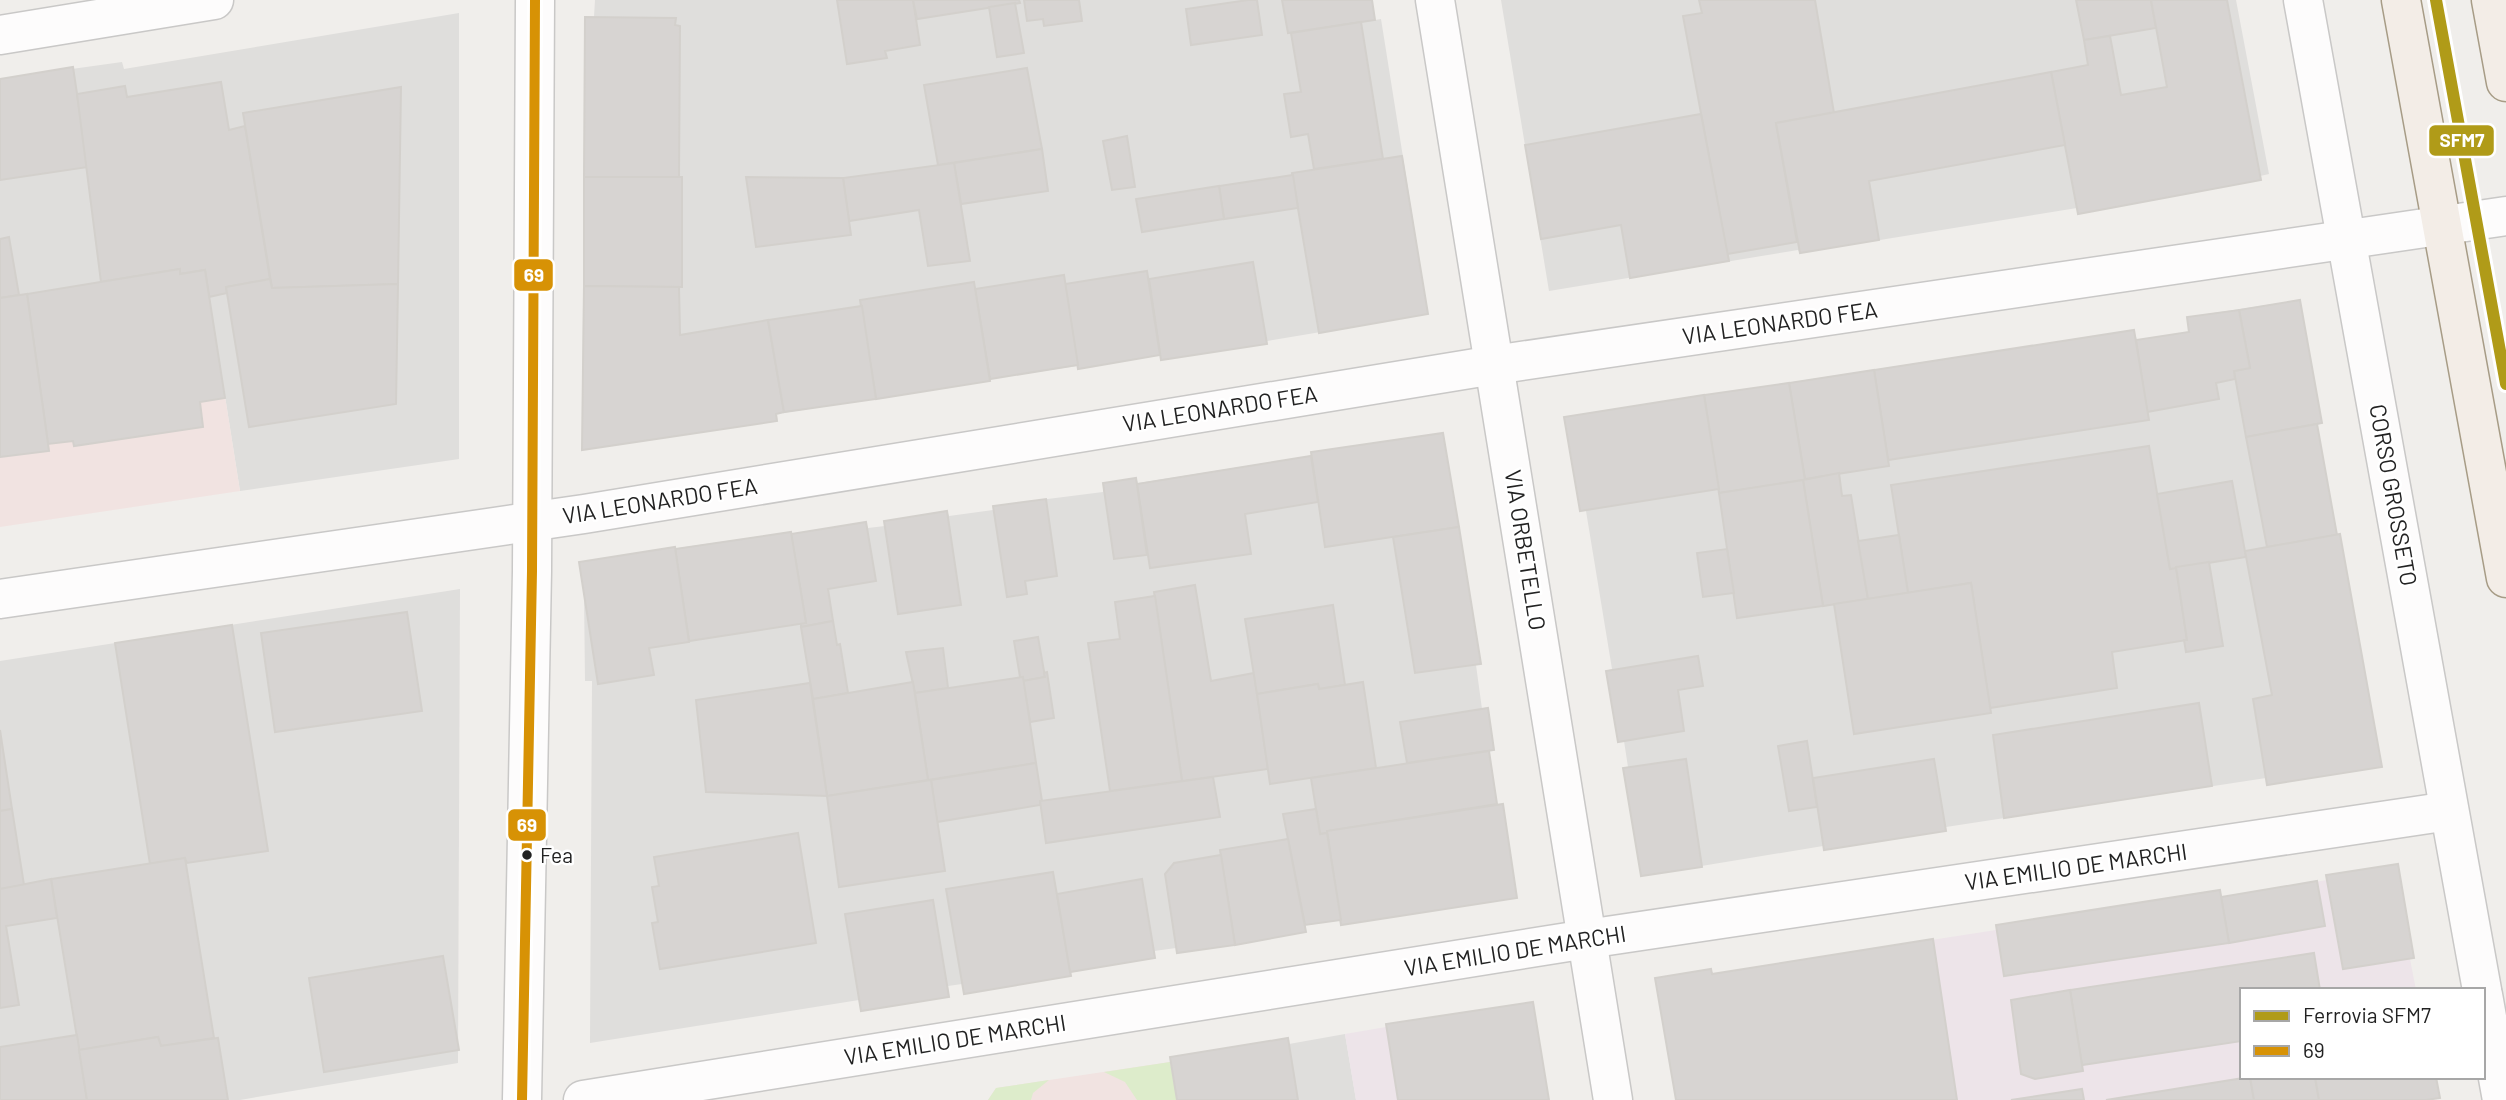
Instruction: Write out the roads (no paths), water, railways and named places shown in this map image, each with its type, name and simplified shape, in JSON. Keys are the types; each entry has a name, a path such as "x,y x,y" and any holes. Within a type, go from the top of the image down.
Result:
{"main road":[{"path":"2401,0 2506,578"},
{"path":"2491,0 2506,82"}],"street":[{"path":"0,35 214,0"},
{"path":"522,1100 532,522 536,0"},
{"name":"VIA ORBETELLO","path":"1435,0 1613,1100"},
{"name":"CORSO GROSSETO","path":"2303,0 2482,988"},
{"name":"VIA LEONARDO FEA","path":"0,599 532,522 1494,365 2506,216"},
{"name":"VIA EMILIO DE MARCHI","path":"583,1100 1587,939 2449,811"},
{"path":"2485,1006 2502,1100"}],"rail line":[{"name":"SFM7","path":"2436,0 2506,384"}],"place":[{"name":"Fea","path":"527,855"}]}
